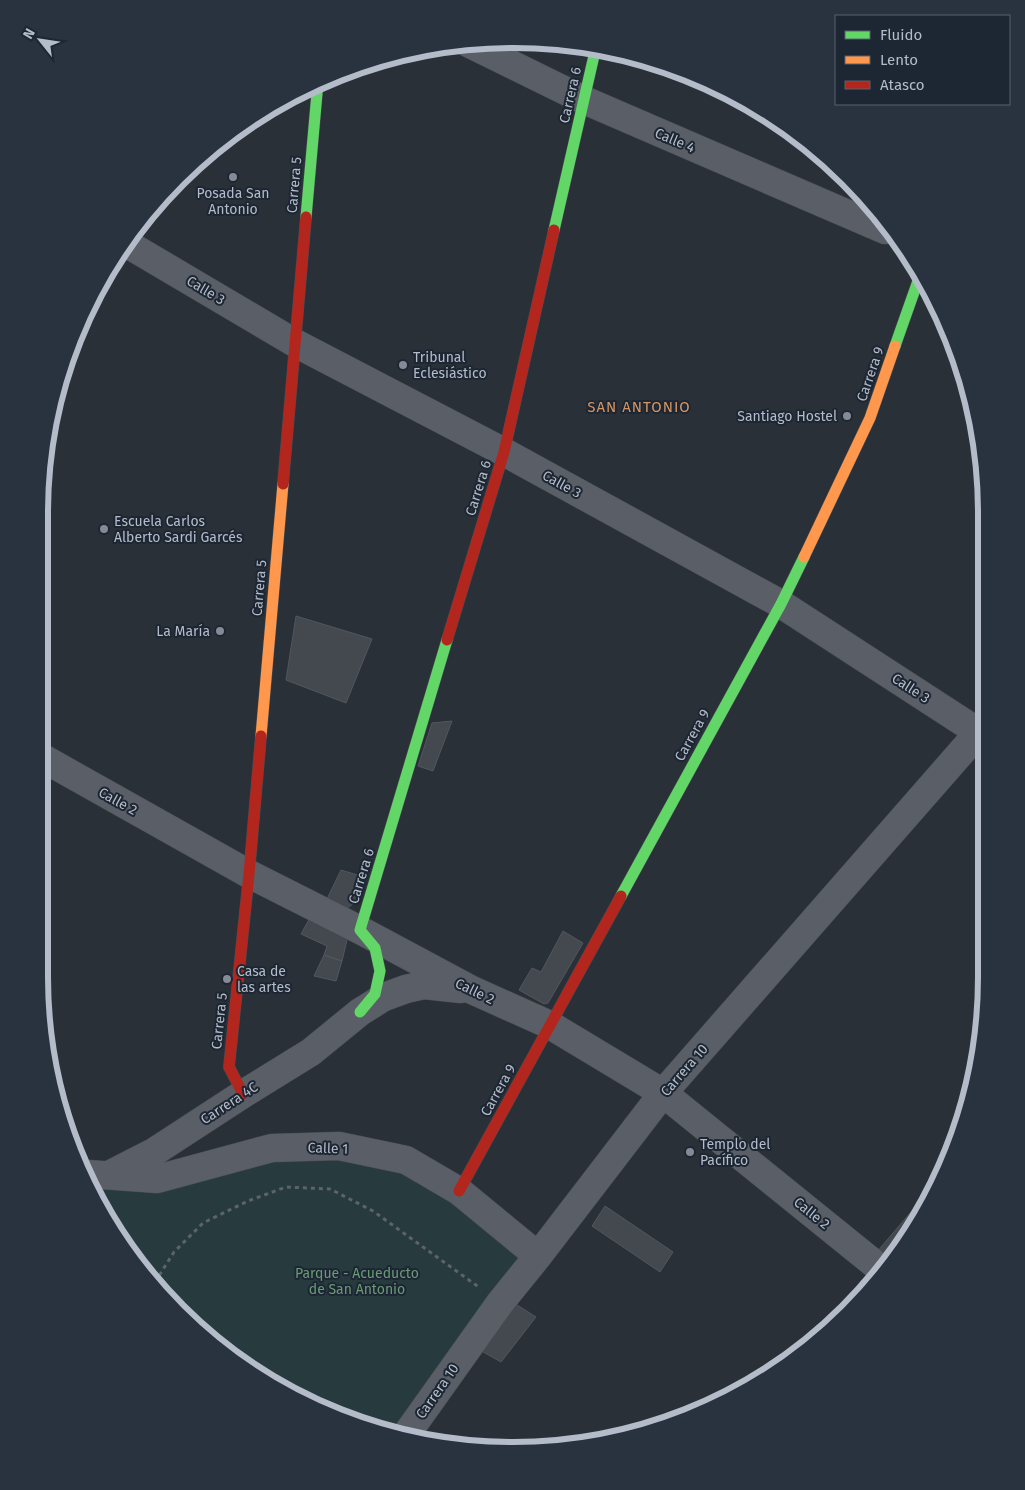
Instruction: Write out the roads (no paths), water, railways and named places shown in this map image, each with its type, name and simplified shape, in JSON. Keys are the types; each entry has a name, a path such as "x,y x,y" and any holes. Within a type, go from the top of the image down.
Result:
{"street":[{"name":"Calle 4","path":"479,48 584,100 880,228"},
{"name":"Carrera 6","path":"360,930 504,452 594,55"},
{"name":"Carrera 5","path":"243,1094 229,1067 249,874 317,91"},
{"name":"Calle 3","path":"131,246 295,343 504,452 781,604 978,727"},
{"name":"Carrera 9","path":"459,1191 781,604 870,418 917,284"},
{"name":"Carrera 10","path":"409,1431 500,1303 663,1093 978,738"},
{"name":"Calle 2","path":"48,761 249,874 360,930 472,990 550,1025 663,1093 877,1266"},
{"name":"Carrera 4C","path":"360,930 375,948 380,971 375,994 360,1012"},
{"name":"Carrera 4C","path":"97,1180 154,1152 311,1052 360,1012 384,997 424,985 472,990"},
{"name":"Calle 1","path":"97,1180 158,1179 272,1148 339,1146 406,1160 459,1191 538,1256"}],"place":[{"name":"Posada San Antonio","path":"233,177"},
{"name":"Tribunal Eclesiástico","path":"403,365"},
{"name":"Santiago Hostel","path":"847,416"},
{"name":"Escuela Carlos Alberto Sardi Garcés","path":"104,529"},
{"name":"La María","path":"220,631"},
{"name":"Casa de las artes","path":"227,979"},
{"name":"Templo del Pacífico","path":"690,1152"}],"district":[{"name":"SAN ANTONIO","path":"639,407"}],"park label":[{"name":"Parque - Acueducto de San Antonio","path":"357,1282"}]}
